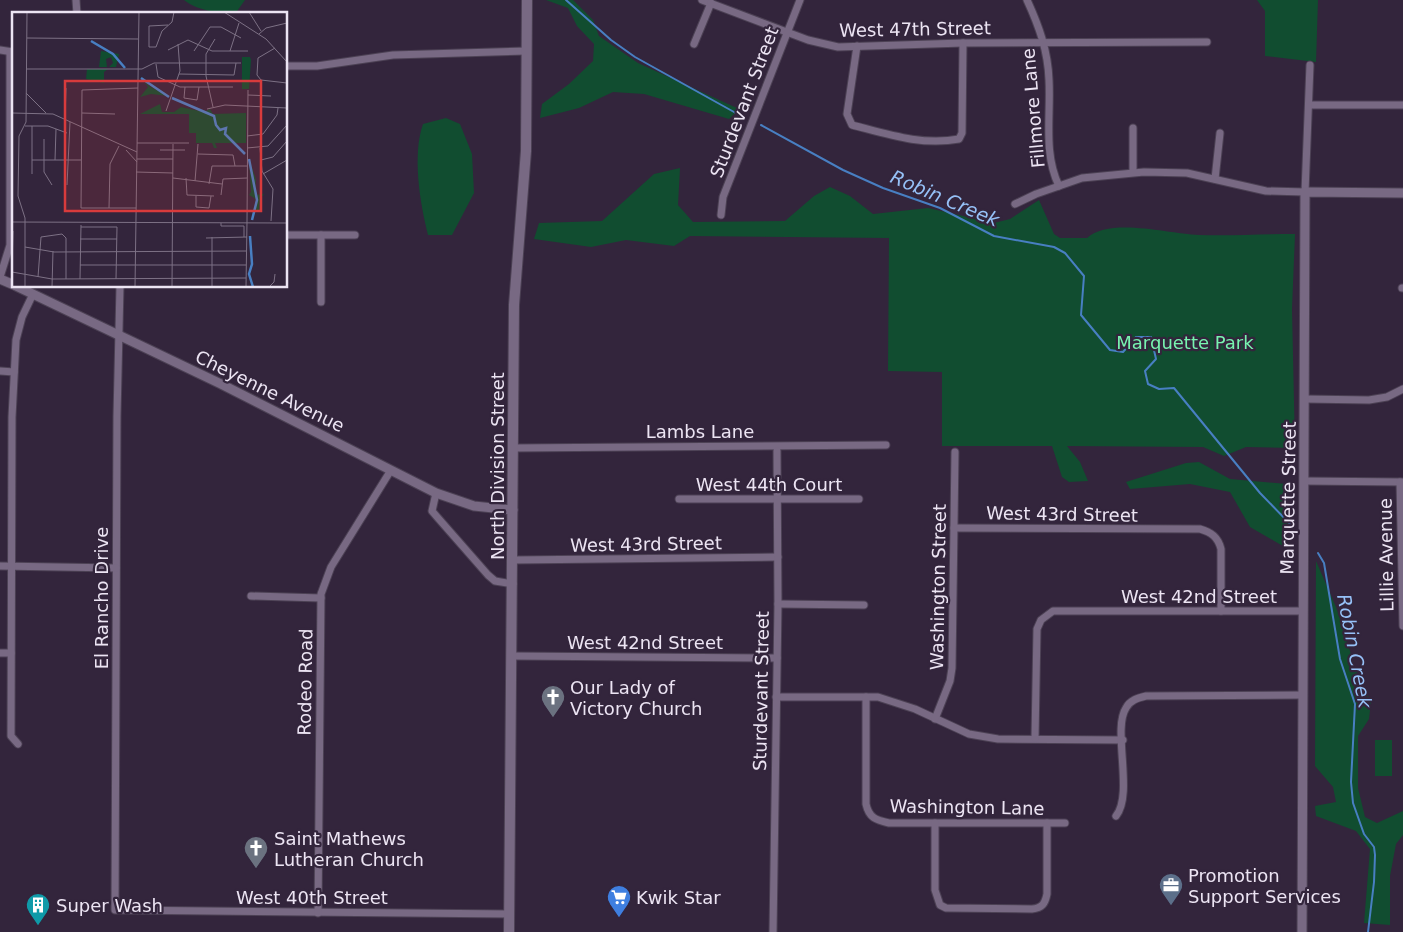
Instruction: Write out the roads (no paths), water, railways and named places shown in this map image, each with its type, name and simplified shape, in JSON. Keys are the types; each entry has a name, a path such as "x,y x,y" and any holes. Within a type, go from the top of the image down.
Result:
{"main road":[{"name":"North Division Street","path":"509,932 514,560 514,305 526,151 527,0"}],"street":[{"name":"West 47th Street","path":"702,0 825,45 1207,42"},
{"name":"Sturdevant Street","path":"720,215 723,197 800,0"},
{"name":"Fillmore Lane","path":"1027,0 1044,43 1049,81 1050,156 1059,186"},
{"path":"694,44 711,3"},
{"path":"857,46 847,114 852,125 916,140 959,138 962,133 964,43"},
{"path":"0,50 12,52 10,245 0,278"},
{"path":"288,66 317,66 393,55 526,51"},
{"name":"Marquette Street","path":"1302,932 1305,192 1310,65"},
{"path":"1308,105 1403,106"},
{"path":"1133,128 1133,172"},
{"path":"1215,179 1220,132"},
{"path":"1015,204 1082,178 1133,172 1187,173 1266,192 1403,193"},
{"path":"288,235 355,236"},
{"path":"321,235 321,302"},
{"name":"Cheyenne Avenue","path":"0,278 12,284"},
{"name":"Cheyenne Avenue","path":"20,288 119,335 436,493 474,506 513,510"},
{"name":"El Rancho Drive","path":"115,910 116,568 120,288"},
{"path":"18,744 11,736 14,372 18,328 33,294"},
{"path":"0,371 14,372"},
{"path":"1305,399 1369,400 1387,397 1403,389"},
{"name":"Lambs Lane","path":"514,448 886,445"},
{"name":"Sturdevant Street","path":"773,932 778,604 777,451"},
{"name":"Washington Street","path":"935,719 950,681 952,668 955,452"},
{"name":"Rodeo Road","path":"318,913 321,598 331,567 391,470"},
{"path":"1304,481 1401,482"},
{"name":"Lillie Avenue","path":"1401,482 1403,626"},
{"path":"436,493 432,510 438,518 488,575 500,583 513,584"},
{"name":"West 44th Court","path":"679,499 859,499"},
{"name":"West 43rd Street","path":"954,528 1169,529 1207,531 1219,542 1221,611"},
{"name":"West 43rd Street","path":"514,560 778,558"},
{"path":"0,566 116,568"},
{"path":"251,596 321,598"},
{"path":"778,604 864,605"},
{"name":"West 42nd Street","path":"1035,738 1037,629 1041,620 1053,610 1302,610"},
{"path":"0,653 11,653"},
{"name":"West 42nd Street","path":"512,656 777,658"},
{"path":"1116,816 1120,812 1123,800 1122,716 1126,707 1137,699 1146,696 1303,695"},
{"path":"776,697 866,697 895,701 969,734 998,739 1123,740"},
{"name":"Washington Lane","path":"866,697 868,812 874,820 889,823 1065,823"},
{"path":"935,823 935,890 940,905 946,908 1040,908 1045,903 1047,894 1047,823"},
{"name":"West 40th Street","path":"115,910 510,914"}],"waterway":[{"name":"Robin Creek","path":"566,0 611,40 635,57 743,117"},
{"name":"Robin Creek","path":"761,125 843,170 883,188 940,208 994,236 1054,247 1065,253 1084,276 1081,315 1110,350 1123,352 1136,337 1151,337 1156,359 1145,371 1148,384 1159,389 1174,388 1260,493 1293,527"},
{"name":"Robin Creek","path":"1318,553 1324,563 1340,659 1355,704 1351,782 1353,803 1364,834 1374,847 1374,882 1368,932"}],"place":[{"name":"Our Lady of Victory Church","path":"553,718"},
{"name":"Saint Mathews Lutheran Church","path":"256,869"},
{"name":"Promotion Support Services","path":"1171,906"},
{"name":"Kwik Star","path":"619,918"},
{"name":"Super Wash","path":"38,926"}],"park label":[{"name":"Marquette Park","path":"1185,342"}]}
